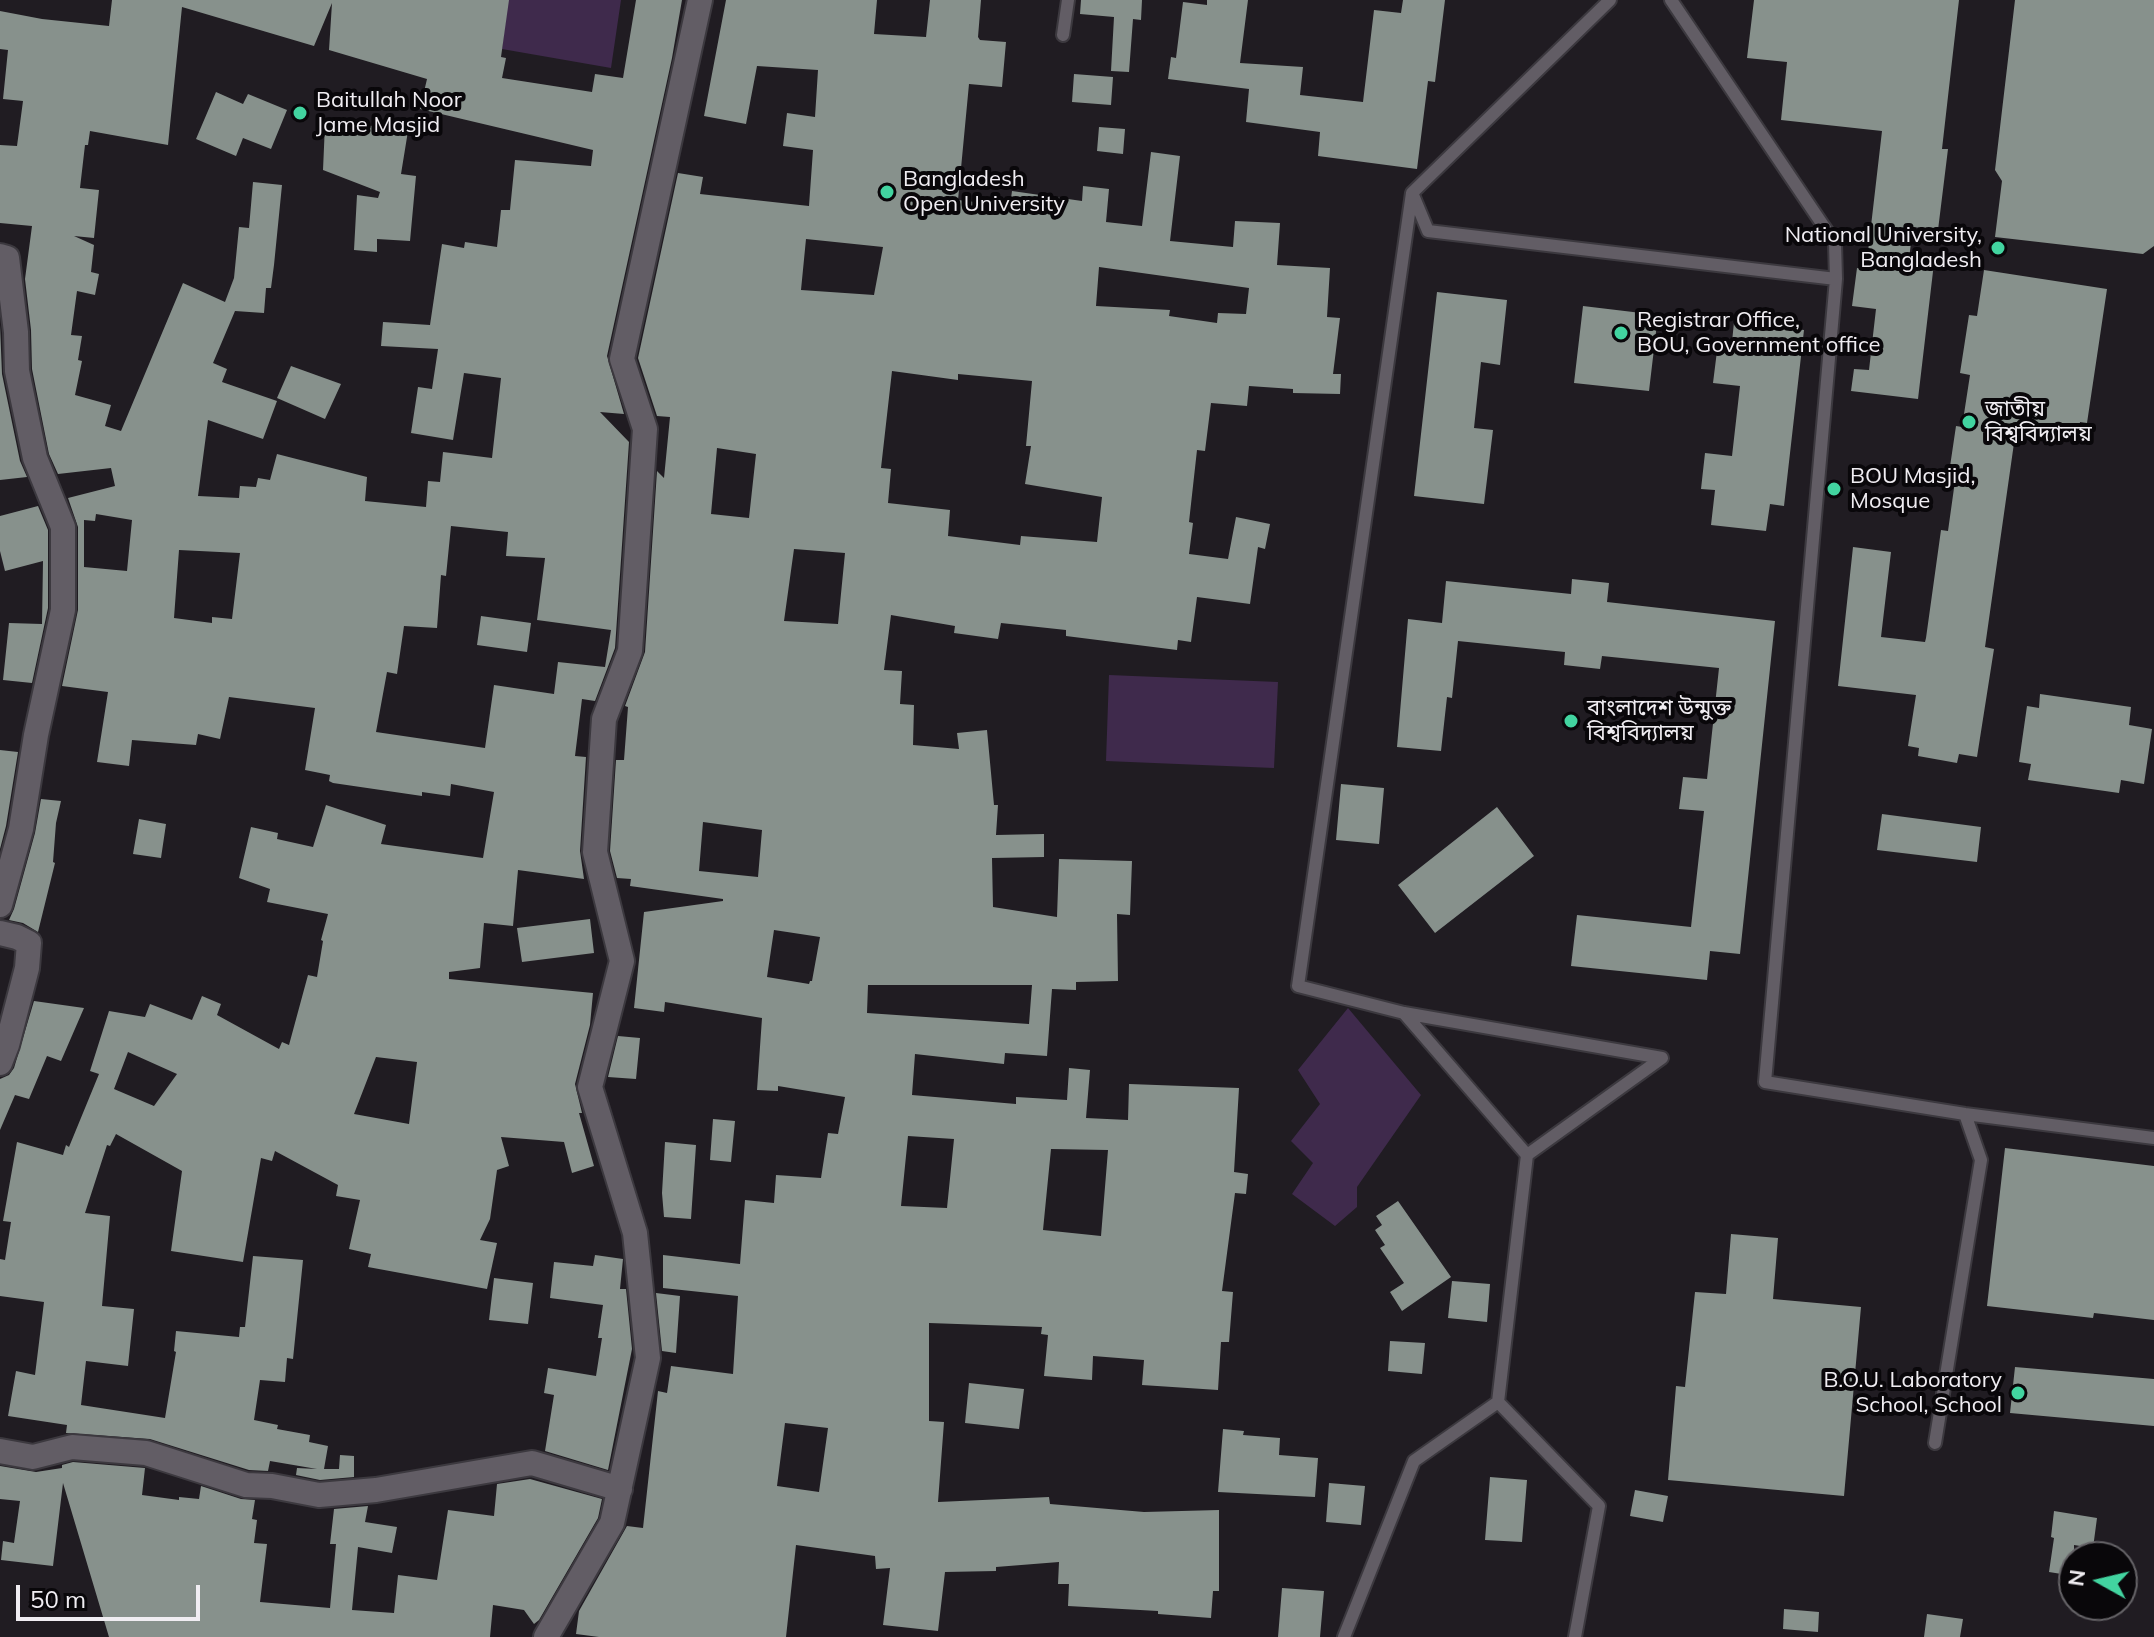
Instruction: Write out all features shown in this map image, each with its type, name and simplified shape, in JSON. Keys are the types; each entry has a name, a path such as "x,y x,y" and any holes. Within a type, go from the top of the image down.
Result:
{"street":[{"path":"546,1637 612,1523 648,1358 635,1233 590,1087 622,961 595,852 604,719 630,651 645,429 622,359 700,0"},
{"path":"0,256 7,258 16,332 17,371 35,458 63,527 63,610 36,735 21,829 0,905"},
{"path":"0,933 29,943 27,968 2,1050"},
{"path":"0,1451 33,1457 72,1447 146,1453 246,1485 272,1486 319,1495 376,1490 532,1463 620,1489"}],"lane":[{"path":"1063,35 1068,0"},
{"path":"1527,1155 1662,1058 1404,1013 1298,986 1412,193 1610,0"},
{"path":"1671,0 1835,243 1836,279 1765,1082 1965,1114 2154,1138"},
{"path":"1412,193 1428,231 1836,279"},
{"path":"1344,1637 1414,1461 1498,1402 1527,1155 1404,1013"},
{"path":"1935,1443 1981,1160 1965,1114"},
{"path":"1498,1402 1599,1506 1575,1637"}],"shaded area":[{"path":"508,0 621,0 611,68 502,49"},
{"path":"1109,675 1278,682 1274,768 1106,761"},
{"path":"1348,1008 1421,1095 1357,1187 1357,1207 1335,1226 1292,1194 1313,1163 1291,1141 1320,1104 1298,1070"}],"building":[{"path":"112,0 509,0 501,57 506,58 502,78 592,92 595,74 623,78 636,0 682,0 607,356 624,414 600,412 629,442 615,648 595,701 582,699 575,756 586,757 580,851 584,879 518,870 513,926 484,923 480,968 449,972 449,979 593,993 590,1025 575,1084 582,1113 579,1113 594,1166 572,1173 564,1142 501,1137 509,1166 497,1170 490,1219 480,1240 497,1243 487,1289 368,1267 371,1254 349,1249 360,1200 336,1196 338,1185 275,1151 272,1161 261,1158 243,1262 171,1251 182,1171 116,1134 110,1146 107,1145 85,1213 110,1216 102,1306 134,1309 128,1366 86,1361 81,1405 165,1418 176,1352 176,1331 239,1337 240,1327 245,1327 253,1256 303,1260 293,1359 287,1358 285,1382 260,1380 254,1420 278,1425 277,1429 310,1435 309,1442 328,1446 324,1469 339,1469 340,1455 354,1456 354,1477 320,1480 296,1475 297,1468 317,1469 270,1461 268,1471 249,1470 150,1439 66,1433 67,1425 8,1416 16,1371 35,1375 44,1302 0,1296 0,1259 5,1260 11,1222 3,1221 17,1142 63,1155 66,1145 69,1147 99,1074 90,1071 109,1011 145,1017 150,1004 192,1020 202,996 221,1004 217,1015 279,1049 282,1042 289,1045 308,975 317,977 321,940 328,914 267,902 270,889 239,878 251,827 278,833 277,839 313,847 326,805 386,825 381,844 483,858 494,792 451,784 450,796 422,792 422,796 333,783 329,781 330,775 305,770 315,708 229,697 220,739 198,734 196,745 132,740 129,766 97,762 108,692 62,686 78,610 78,527 68,498 115,486 111,468 58,474 49,454 32,369 25,279 32,226 0,223 0,145 17,146 23,101 3,99 8,50 0,49 0,11 109,26","holes":["332,3 329,50 427,79 420,109 593,150 591,166 515,160 510,210 501,210 497,247 465,242 464,248 442,244 430,325 383,322 381,346 438,349 432,389 418,387 411,433 453,440 464,373 501,378 492,458 443,452 440,482 428,481 426,507 365,501 367,477 277,454 270,480 258,478 256,487 240,486 239,498 198,496 208,420 263,439 277,401 222,382 227,369 213,363 235,311 264,313 266,288 271,288 282,185 253,182 249,228 239,227 234,278 225,302 183,283 121,431 105,426 111,405 75,395 82,361 78,360 82,336 71,335 77,291 95,295 99,274 91,272 94,245 74,236 94,238 99,190 80,188 85,145 88,145 90,131 168,145 182,7 314,46","96,514 132,520 127,571 84,567 84,520 95,521","451,526 508,532 506,556 545,558 537,620 611,630 605,667 558,662 554,694 494,685 485,748 376,732 387,672 397,674 404,626 437,628 441,575 446,576","179,550 240,553 232,619 212,617 212,623 174,618","128,1052 177,1074 154,1106 114,1089","376,1057 417,1062 409,1124 354,1114"]},
{"path":"726,0 877,0 874,34 926,37 930,0 981,0 978,37 980,40 1006,42 1002,87 969,84 958,200 1010,206 1012,191 1082,201 1083,186 1109,189 1106,222 1142,226 1151,152 1180,156 1170,241 1233,247 1235,221 1280,223 1277,265 1330,268 1327,317 1340,318 1333,374 1341,374 1340,394 1293,393 1293,389 1249,386 1247,406 1211,403 1205,451 1197,450 1189,522 1193,523 1189,554 1228,559 1236,517 1270,524 1265,549 1258,547 1250,604 1197,597 1191,642 1178,640 1177,650 1066,636 1066,630 1001,623 998,639 954,633 955,626 891,615 884,670 902,671 900,704 914,705 913,745 959,749 957,733 987,730 994,805 998,805 996,835 1044,834 1044,857 992,858 993,907 1057,917 1059,859 1132,861 1130,915 1117,914 1118,981 1076,982 1076,990 1052,989 1047,1056 1005,1053 1004,1064 915,1054 912,1095 1016,1104 1016,1097 1067,1100 1069,1068 1090,1070 1086,1118 1128,1120 1129,1084 1239,1088 1234,1172 1248,1174 1246,1194 1235,1193 1222,1291 1233,1292 1229,1342 1221,1342 1218,1390 1142,1385 1144,1360 1093,1356 1092,1380 1044,1376 1048,1335 1041,1334 1042,1327 929,1323 929,1421 944,1422 938,1502 1049,1497 1050,1504 1144,1512 1219,1510 1219,1591 1213,1591 1211,1618 1158,1614 1158,1611 1068,1606 1069,1584 1058,1584 1059,1562 996,1567 996,1571 945,1572 938,1631 883,1625 890,1568 876,1569 875,1556 796,1545 786,1637 599,1637 576,1634 579,1611 627,1526 643,1528 658,1391 667,1393 671,1366 733,1374 738,1296 663,1288 663,1255 740,1264 745,1200 774,1203 776,1175 821,1178 828,1133 838,1134 845,1097 778,1086 778,1091 757,1090 762,1018 665,1002 664,1012 634,1008 644,912 723,899 630,886 631,879 617,878 610,851 616,760 624,760 628,707 625,706 645,652 657,471 664,478 670,417 657,416 638,358 678,173 703,177 700,194 809,206 813,150 783,146 787,113 815,117 818,70 757,66 746,124 704,116","holes":["806,239 883,247 874,295 801,290","1099,267 1249,288 1246,314 1218,313 1217,323 1169,316 1170,310 1096,306","892,371 958,380 958,374 1032,381 1026,446 1031,446 1025,484 1102,497 1097,542 1021,536 1020,545 948,536 950,510 888,503 891,469 881,468","717,448 756,454 749,518 711,514","794,549 845,553 838,624 784,621","703,822 762,830 758,877 699,871","774,930 820,937 809,984 767,977","868,985 1032,985 1029,1024 867,1013","908,1136 954,1139 947,1208 901,1206","1051,1149 1108,1150 1101,1236 1043,1230","785,1423 828,1428 819,1492 777,1486"]},
{"path":"1081,0 1142,0 1141,20 1133,19 1129,72 1111,71 1114,17 1080,14"},
{"path":"1207,0 1248,0 1240,63 1303,67 1300,95 1363,102 1374,10 1401,13 1403,0 1445,0 1435,82 1428,81 1417,169 1318,156 1320,132 1246,122 1249,89 1168,79 1171,57 1176,58 1183,2 1207,5"},
{"path":"1754,0 1959,0 1942,149 1948,149 1938,230 1913,227 1909,259 1934,263 1918,399 1851,391 1854,369 1869,370 1876,309 1852,306 1857,268 1866,269 1882,131 1781,120 1787,62 1747,58"},
{"path":"2015,0 2154,0 2154,246 2143,254 1995,237 2002,181 1995,170"},
{"path":"1074,74 1113,77 1111,105 1072,102"},
{"path":"216,92 243,104 248,94 287,110 271,149 243,138 236,156 196,139"},
{"path":"325,124 378,126 408,131 401,174 416,176 410,241 377,239 377,252 354,250 357,195 378,198 380,192 323,170"},
{"path":"1099,127 1125,129 1123,154 1097,151"},
{"path":"1984,270 2107,289 2087,423 2080,422 2079,431 2017,422 1985,647 1994,649 1977,757 1959,754 1957,763 1918,756 1919,748 1908,746 1916,695 1838,686 1853,547 1891,552 1881,637 1925,642 1941,530 1948,531 1955,481 1948,480 1956,426 1962,427 1970,375 1960,373 1969,315 1977,316"},
{"path":"1437,292 1507,300 1500,365 1481,362 1474,428 1493,430 1484,504 1414,496"},
{"path":"1583,306 1658,315 1649,391 1574,383"},
{"path":"1734,322 1804,330 1784,506 1770,504 1766,531 1711,525 1715,490 1701,489 1705,453 1732,456 1740,386 1713,383 1717,351 1731,352"},
{"path":"0,325 2,374 20,461 27,477 0,480"},
{"path":"291,366 341,384 325,419 277,398"},
{"path":"38,506 48,530 48,608 32,683 3,680 9,623 42,624 43,561 5,571 0,551 0,516"},
{"name":"বাংলাদেশ উন্মুক্ত বিশ্ববিদ্যালয়","path":"1572,579 1609,583 1607,602 1775,621 1740,954 1710,951 1707,980 1571,966 1577,915 1691,927 1704,811 1679,809 1683,777 1707,779 1719,668 1602,656 1600,669 1564,665 1565,652 1458,641 1452,698 1447,697 1441,751 1397,747 1408,619 1442,623 1446,581 1571,594"},
{"path":"481,616 531,623 527,652 477,645"},
{"path":"2040,694 2131,707 2129,725 2152,729 2144,784 2121,780 2119,793 2028,780 2031,764 2019,762 2027,706 2039,708"},
{"path":"0,750 18,752 0,849"},
{"path":"1341,784 1384,788 1379,844 1336,840"},
{"path":"41,799 61,801 56,823 55,863 38,932 23,923 9,920 35,833"},
{"path":"1497,807 1534,856 1435,933 1398,885"},
{"path":"1882,814 1981,827 1977,862 1877,850"},
{"path":"139,819 166,824 161,858 133,854"},
{"path":"590,919 594,953 522,962 517,928"},
{"path":"34,1001 84,1008 61,1061 47,1056 29,1099 15,1095 0,1130 0,1079 9,1075 14,1068"},
{"path":"618,1036 640,1038 636,1079 608,1077"},
{"path":"713,1119 735,1121 731,1162 710,1160"},
{"path":"665,1142 696,1145 691,1219 664,1217"},
{"path":"2005,1148 2154,1166 2154,1320 2094,1313 2093,1318 1987,1306"},
{"path":"1398,1201 1451,1277 1402,1311 1390,1292 1404,1283 1380,1248 1385,1245 1375,1230 1382,1225 1376,1216"},
{"path":"1731,1234 1778,1238 1773,1299 1861,1307 1844,1496 1668,1480 1676,1386 1685,1387 1695,1292 1726,1294"},
{"path":"595,1255 623,1259 620,1289 626,1289 632,1349 608,1470 545,1451 554,1395 544,1393 548,1368 596,1376 602,1338 598,1338 603,1305 550,1298 554,1262 593,1266"},
{"path":"494,1278 533,1283 528,1324 489,1320"},
{"path":"1452,1281 1490,1284 1487,1322 1448,1318"},
{"path":"656,1293 680,1296 676,1353 662,1351"},
{"path":"1390,1341 1425,1343 1422,1374 1388,1371"},
{"path":"2015,1367 2154,1379 2154,1426 2010,1413"},
{"path":"969,1383 1024,1389 1019,1429 965,1423"},
{"path":"1223,1429 1244,1431 1243,1435 1280,1438 1279,1455 1318,1458 1315,1497 1218,1492"},
{"path":"73,1462 145,1468 142,1495 199,1499 201,1486 241,1499 255,1500 252,1519 257,1520 254,1543 267,1544 260,1602 330,1608 336,1544 330,1544 334,1509 368,1506 365,1522 397,1527 392,1553 358,1547 352,1610 394,1613 398,1575 437,1580 448,1510 494,1516 497,1484 530,1479 602,1499 598,1518 539,1620 534,1624 524,1610 493,1605 490,1637 109,1637 63,1483 53,1566 1,1560 3,1541 14,1543 20,1501 0,1499 0,1466 36,1472 62,1468 62,1465"},
{"path":"1490,1477 1527,1480 1522,1542 1485,1540"},
{"path":"1329,1483 1365,1486 1361,1525 1326,1522"},
{"path":"1635,1490 1668,1496 1663,1522 1630,1516"},
{"path":"2054,1511 2097,1518 2094,1541 2058,1541 2058,1573 2049,1572 2054,1538 2051,1537"},
{"path":"1282,1588 1324,1591 1320,1637 1278,1637"},
{"path":"1784,1609 1819,1612 1818,1632 1783,1629"},
{"path":"1927,1614 1963,1619 1960,1637 1924,1637"}],"place":[{"name":"Baitullah Noor Jame Masjid","path":"300,113"},
{"name":"Bangladesh Open University","path":"887,192"},
{"name":"National University, Bangladesh","path":"1998,248"},
{"name":"Registrar Office, BOU, Government office","path":"1621,333"},
{"name":"জাতীয় বিশ্ববিদ্যালয়","path":"1969,422"},
{"name":"BOU Masjid, Mosque","path":"1834,489"},
{"name":"বাংলাদেশ উন্মুক্ত বিশ্ববিদ্যালয়","path":"1571,721"},
{"name":"B.O.U. Laboratory School, School","path":"2018,1393"}]}
